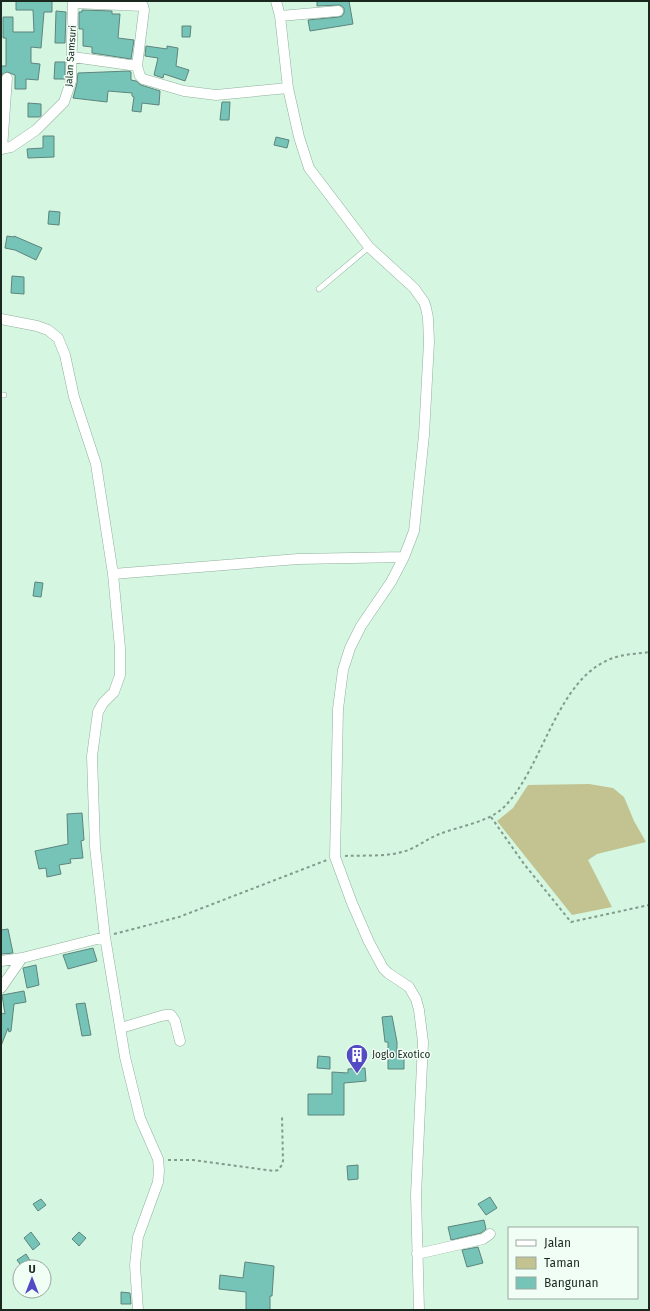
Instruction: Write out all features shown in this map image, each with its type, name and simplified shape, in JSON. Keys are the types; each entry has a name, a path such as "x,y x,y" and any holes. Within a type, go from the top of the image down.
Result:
{"street":[{"path":"276,1 280,16 288,88 309,168 369,247 420,295 424,302 428,318 430,342 428,393 420,486 414,531 404,558 391,582 360,626 350,648 343,670 338,709 335,857 352,903 369,942 383,968 409,987 416,999 419,1010 423,1042 416,1195 419,1310"},
{"path":"73,2 143,6 144,10 137,66 140,76 143,79 184,91 216,95 288,88"},
{"name":"Jalan Samsuri","path":"1,149 11,147 36,130 64,102 70,86 73,58 73,2"},
{"path":"280,16 338,12"},
{"path":"73,58 137,66"},
{"path":"1,149 7,78"},
{"path":"1,319 38,326 48,330 58,338 65,355 74,397 96,464 114,574 120,648 120,675 114,692 103,703 98,712 92,756 95,847 105,937 125,1057 140,1118 158,1159 159,1170 158,1182 138,1237 135,1265 138,1310"},
{"path":"114,574 298,560 404,558"},
{"path":"1,961 22,958 105,937"},
{"path":"1,988 22,958"},
{"path":"121,1028 161,1016 171,1015 175,1021 180,1041"},
{"path":"417,1254 483,1239 490,1234"}],"lane":[{"path":"319,288 369,247"}],"path":[{"path":"105,937 179,917 335,857 401,853 411,850 437,835 491,816 503,808 515,795 559,712 580,682 594,668 613,658 649,652"},
{"path":"491,816 524,864 571,922 649,905"},
{"path":"158,1159 193,1160 274,1171 278,1170 283,1161 282,1116"}],"green space":[{"path":"589,784 613,788 624,797 634,821 646,842 597,854 588,860 612,907 572,915 497,821 513,808 528,785"}],"building":[{"path":"16,1 52,1 52,12 44,12 41,48 31,47 31,63 40,64 38,80 26,79 26,89 15,89 15,75 7,72 1,75 1,66 6,66 6,38 3,38 3,17 13,17 13,32 34,32 33,10 16,10"},
{"path":"317,1 349,1 353,24 310,31 308,20 339,17 344,13 344,8 340,5 317,6"},
{"path":"82,10 112,11 112,14 120,14 118,38 134,40 131,59 92,53 92,47 83,46 83,29 79,29 79,12 82,12"},
{"path":"56,11 66,12 65,43 55,43"},
{"path":"182,26 191,26 190,37 182,37"},
{"path":"146,46 167,49 167,46 178,48 176,66 189,70 185,81 164,74 163,78 154,75 158,58 145,56"},
{"path":"55,62 65,62 65,79 54,79"},
{"path":"131,72 131,80 160,91 159,105 142,103 141,112 132,111 134,97 132,96 132,93 108,91 107,102 73,98 78,73"},
{"path":"222,102 230,102 229,120 220,120"},
{"path":"28,103 41,104 41,116 28,117"},
{"path":"43,136 54,136 54,157 28,158 27,149 43,148"},
{"path":"276,137 289,140 287,148 274,145"},
{"path":"49,211 60,212 59,225 48,224"},
{"path":"7,236 14,236 42,248 36,260 15,250 5,248"},
{"path":"12,276 24,277 24,294 11,293"},
{"path":"35,582 43,583 41,597 33,596"},
{"path":"82,813 84,840 81,841 83,858 70,859 71,863 59,865 61,874 47,877 46,868 39,869 35,851 68,844 67,814"},
{"path":"8,929 13,953 1,954 1,930"},
{"path":"93,948 97,961 68,969 63,955"},
{"path":"36,965 39,985 27,988 23,968"},
{"path":"24,991 26,1002 14,1004 11,1031 9,1032 8,1028 1,1046 1,1013 5,1014 2,995"},
{"path":"85,1003 91,1035 82,1036 76,1004"},
{"path":"392,1016 397,1042 397,1057 404,1057 404,1069 388,1069 388,1042 385,1042 382,1017"},
{"path":"318,1056 330,1057 330,1069 317,1068"},
{"path":"365,1068 366,1081 344,1083 344,1115 308,1115 308,1094 332,1094 332,1072 348,1073 348,1069"},
{"path":"358,1165 358,1179 348,1180 347,1166"},
{"path":"490,1197 497,1208 486,1215 478,1204"},
{"path":"41,1199 46,1205 38,1211 33,1204"},
{"path":"484,1220 486,1229 481,1233 451,1240 448,1227"},
{"path":"31,1232 40,1244 33,1250 24,1238"},
{"path":"79,1232 86,1238 79,1246 72,1239"},
{"path":"478,1247 483,1263 467,1267 462,1250"},
{"path":"26,1254 29,1259 18,1259"},
{"path":"245,1262 274,1266 272,1296 270,1296 270,1310 246,1310 246,1292 219,1289 220,1275 243,1278"},
{"path":"121,1292 130,1293 131,1304 121,1304"}],"place":[{"name":"Joglo Exotico","path":"357,1074"}]}
